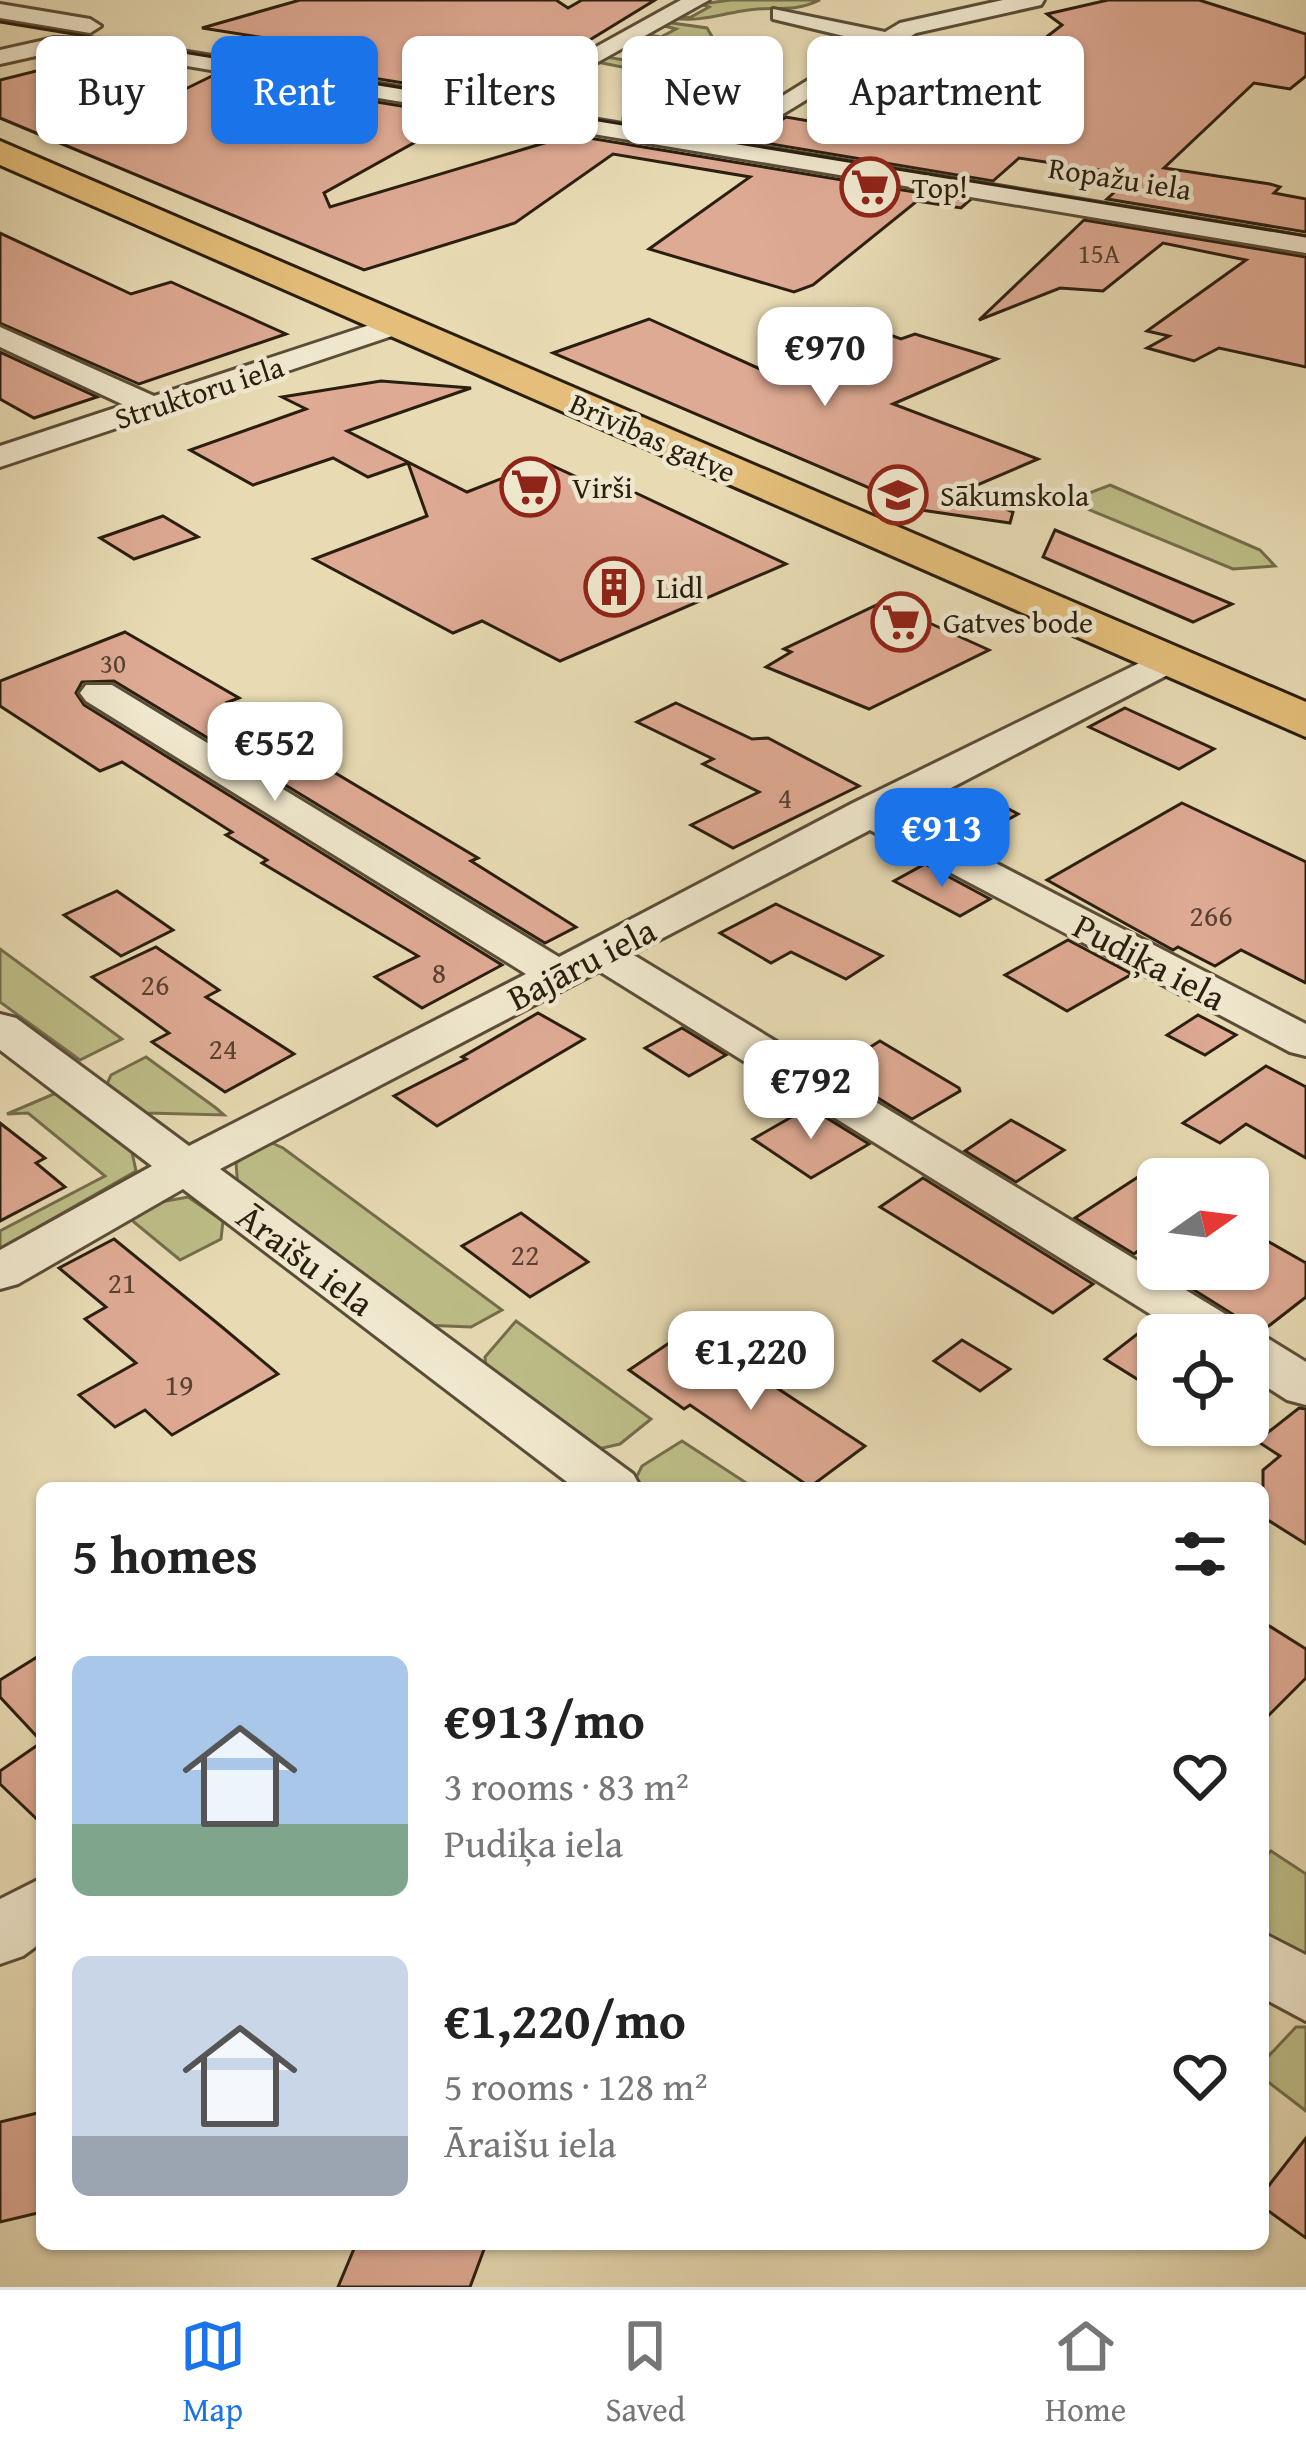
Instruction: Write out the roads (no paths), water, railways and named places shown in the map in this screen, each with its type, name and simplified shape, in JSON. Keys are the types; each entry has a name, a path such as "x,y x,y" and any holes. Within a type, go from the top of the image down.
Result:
{"highway":[{"name":"Brīvības gatve","path":"0,152 1306,721"}],"street":[{"name":"Ropažu iela","path":"698,0 521,94 1306,224"},
{"path":"898,36 925,22 988,4 1033,0"},
{"path":"0,11 380,73"},
{"path":"781,14 873,36"},
{"name":"Ropažu iela","path":"0,57 54,46 109,46 1306,245"},
{"name":"Struktoru iela","path":"0,457 397,325"},
{"path":"0,336 153,407"},
{"name":"Bajāru iela","path":"0,1272 184,1168 1166,661"},
{"path":"99,693 1186,1314"},
{"name":"Pudiķa iela","path":"867,812 1306,1042"},
{"name":"Āraišu iela","path":"0,1028 596,1482"},
{"path":"1269,1364 1306,1387"},
{"path":"0,1936 36,1909"},
{"path":"1269,1965 1306,1992"}],"tram line":[{"path":"0,22 1306,236"}],"place":[{"name":"Top!","path":"870,187"},
{"name":"Virši","path":"530,487"},
{"name":"Sākumskola","path":"898,495"},
{"name":"Lidl","path":"614,587"},
{"name":"Gatves bode","path":"901,622"}]}
